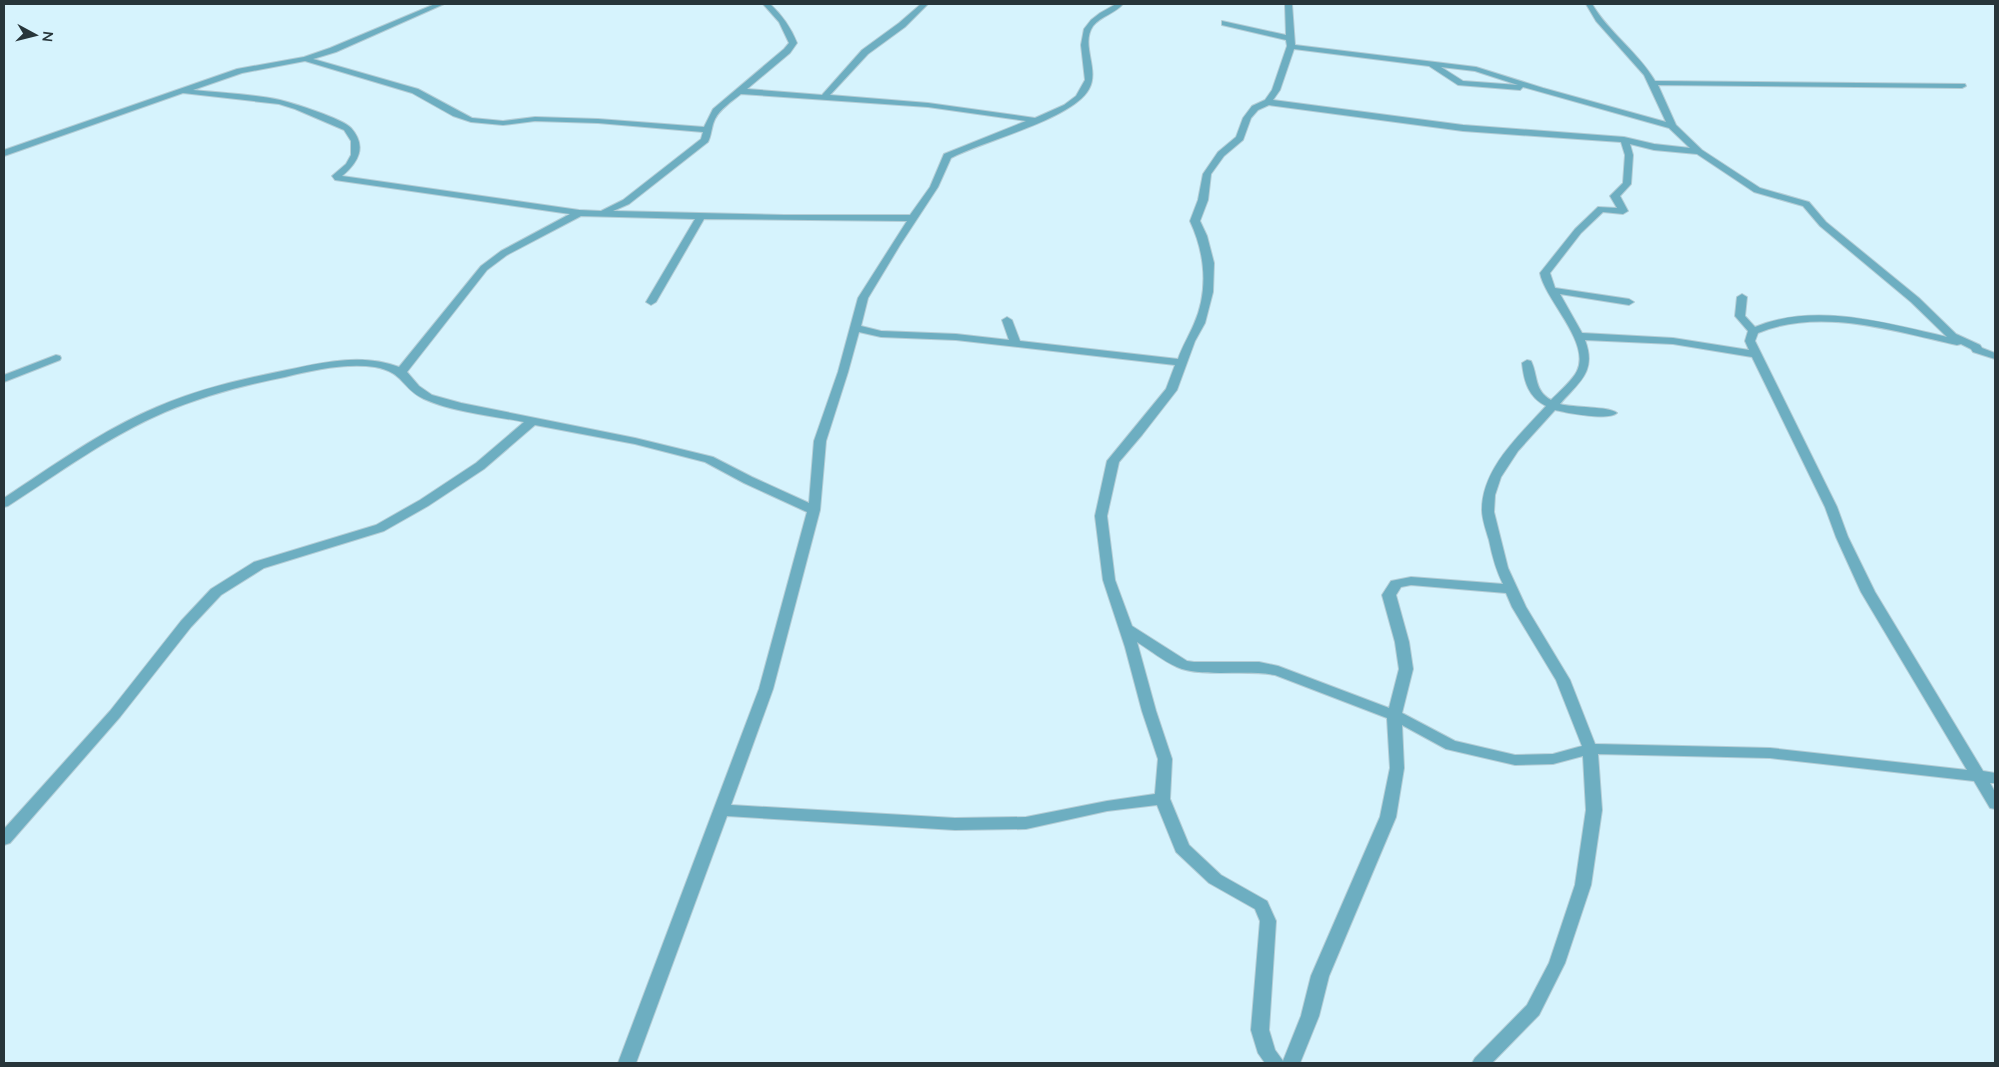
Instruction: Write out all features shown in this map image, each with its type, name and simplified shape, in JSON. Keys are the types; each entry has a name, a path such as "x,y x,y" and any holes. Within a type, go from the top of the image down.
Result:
{"street":[{"path":"4,153 255,67 305,58 334,50 440,4"},
{"path":"598,213 626,202 705,140 710,121 716,111 787,51 793,42 790,34 776,13 766,4"},
{"path":"824,97 865,52 902,25 925,4"},
{"path":"627,1063 723,810 766,689 814,510 820,441 864,298 895,245 937,182 947,156 1064,108 1080,97 1090,80 1086,44 1087,30 1094,22 1120,4"},
{"path":"1275,1063 1267,1054 1260,1030 1268,921 1261,905 1215,879 1182,848 1162,799 1165,759 1149,711 1132,647 1109,580 1101,516 1113,461 1138,434 1171,390 1190,341 1200,323 1208,292 1209,262 1202,236 1195,220 1203,200 1208,174 1221,154 1240,138 1247,118 1255,108 1268,102 1276,90 1291,42 1289,4"},
{"path":"1588,4 1611,36 1637,60 1655,83 1672,126 1699,152 1757,190 1806,204 1823,224 1915,300 1952,336 1976,347 1976,350 1995,356"},
{"path":"1225,23 1291,42 1476,69 1545,91 1672,126"},
{"path":"305,58 415,91 456,114 471,120 503,122 535,119 598,120 709,130"},
{"path":"1428,63 1461,83 1545,91"},
{"path":"1655,83 1962,86"},
{"path":"182,91 279,102 298,107 347,128 355,141 354,155 350,165 336,176 338,178 579,212 701,216 914,218"},
{"path":"739,91 936,106 1036,120"},
{"path":"1268,102 1453,127 1624,140 1654,147 1699,152"},
{"path":"1481,1063 1534,1010 1560,955 1583,885 1594,810 1590,749 1563,680 1519,607 1502,568 1488,512 1489,496 1495,477 1514,449 1582,372 1585,361 1573,324 1552,290 1546,277 1546,270 1578,231 1602,209 1623,211 1615,196 1627,184 1629,155 1624,140"},
{"path":"401,372 484,268 504,253 579,212"},
{"path":"651,302 701,216"},
{"path":"1552,290 1629,302"},
{"path":"1742,297 1740,316 1753,331"},
{"path":"1007,320 1016,344"},
{"path":"1976,347 1852,321 1831,320 1789,320 1762,325 1753,331 1750,341 1831,507 1842,537 1868,592 1988,777 1995,804"},
{"path":"856,328 881,334 956,337 1182,363"},
{"path":"1577,336 1673,341 1756,354"},
{"path":"4,379 56,358"},
{"path":"4,503 96,444 181,401 255,379 322,366 350,363 381,365 401,372 415,388 428,397 459,406 635,441 709,459 748,480 814,510"},
{"path":"1527,363 1532,390 1550,407 1577,412 1610,413"},
{"path":"4,839 115,714 186,624 216,592 259,565 380,528 424,503 480,466 534,420"},
{"path":"1290,1063 1310,1016 1320,976 1388,817 1397,768 1394,715 1406,669 1402,642 1389,595 1396,584 1412,581 1511,589"},
{"path":"1125,628 1182,664 1194,667 1259,667 1278,671 1394,715 1450,745 1515,760 1552,759 1590,749 1770,753 1988,777"},
{"path":"723,810 955,824 1026,823 1107,806 1162,799"}]}
